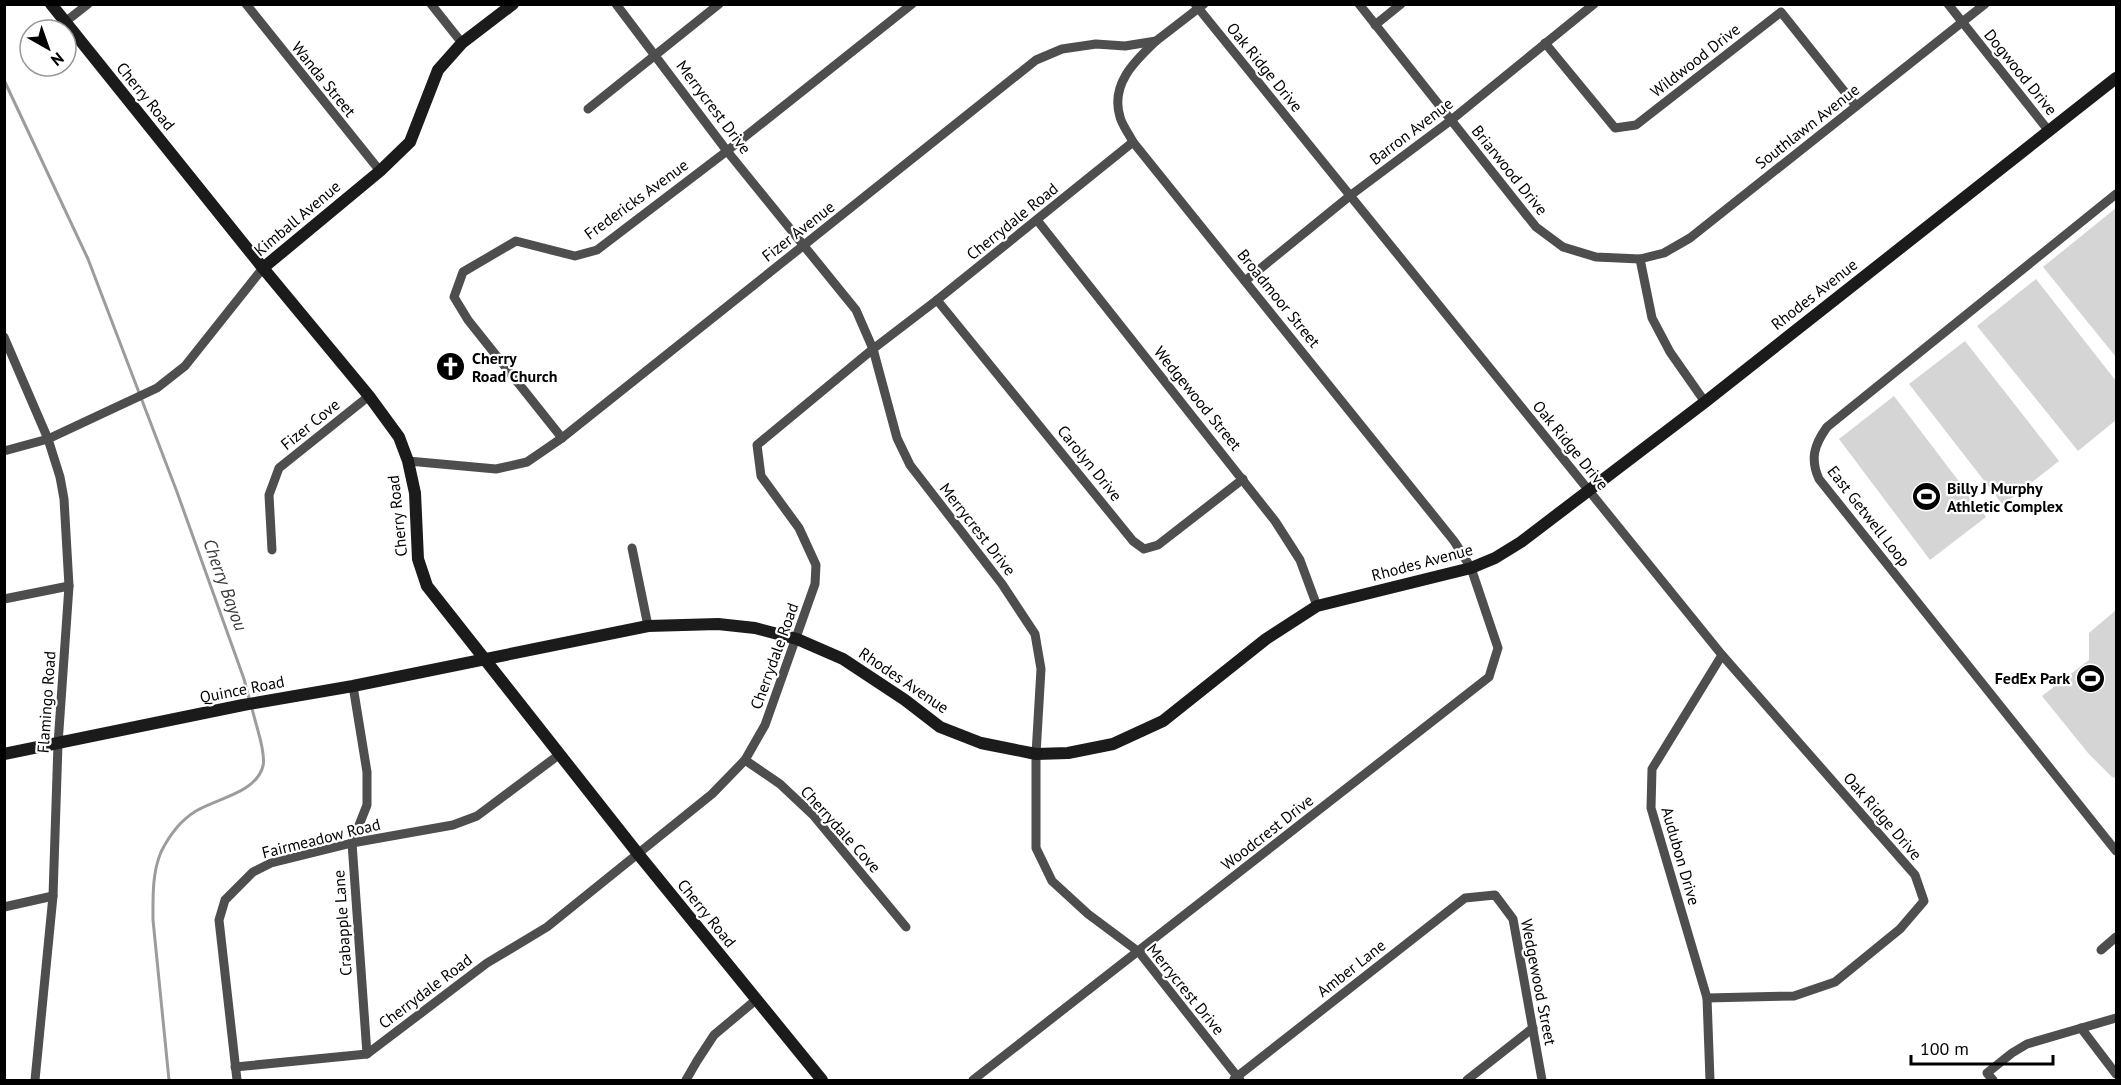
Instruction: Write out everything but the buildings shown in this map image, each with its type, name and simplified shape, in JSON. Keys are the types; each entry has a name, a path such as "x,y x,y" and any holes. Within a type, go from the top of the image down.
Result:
{"main road":[{"name":"Cherry Road","path":"51,4 62,18"},
{"name":"Kimball Avenue","path":"263,268 380,171 410,142 438,70 462,43 513,4"},
{"name":"Cherry Road","path":"78,38 369,396 399,438 408,461 415,493 418,559 428,586 639,855 822,1080"},
{"name":"Rhodes Avenue","path":"485,659 648,626 755,628 797,639 843,659 940,726 981,743 1036,754 1068,753 1113,744 1163,721 1266,639 1317,606 1471,568 1495,558 1521,542 1705,402 2116,78"},
{"name":"Quince Road","path":"4,754 257,702 353,686 485,659"}],"street":[{"path":"70,18 88,4"},
{"name":"Wanda Street","path":"246,4 380,171"},
{"path":"431,4 462,43"},
{"name":"Merrycrest Drive","path":"616,4 727,151 855,310 873,349 897,438 910,465 1002,584 1035,634 1041,669 1036,754 1036,848 1052,881 1088,914 1139,952 1236,1079"},
{"path":"588,109 719,4"},
{"name":"Fredericks Avenue","path":"562,438 468,320 454,297 463,272 516,241 575,256 597,250 727,151 912,4"},
{"name":"Briarwood Drive","path":"1359,4 1536,227 1563,247 1596,257 1640,259"},
{"path":"1375,25 1401,4"},
{"name":"Barron Avenue","path":"1245,281 1351,195 1450,121 1594,4"},
{"name":"Dogwood Drive","path":"1948,4 2048,130"},
{"name":"Southlawn Avenue","path":"1640,259 1664,253 1690,238 1985,4"},
{"name":"Fizer Avenue","path":"408,461 496,469 527,462 562,438 1036,60 1062,49 1096,44 1125,46 1156,41 1199,6"},
{"name":"Oak Ridge Drive","path":"1199,6 1722,655 1915,875 1924,901 1900,929 1834,982 1794,996 1707,998"},
{"name":"Wildwood Drive","path":"1545,43 1614,128 1636,125 1780,12 1856,106"},
{"name":"Broadmoor Street","path":"1156,41 1132,64 1125,75 1119,95 1120,116 1133,142 1454,541 1471,568"},
{"name":"Cherrydale Road","path":"367,1054 487,963 547,927 712,794 745,760 765,724 797,639 815,584 816,565 800,528 761,476 757,445 873,349 1133,142"},
{"name":"East Getwell Loop","path":"2116,194 1827,427 1816,442 1814,468 1819,479 2116,851"},
{"name":"Wedgewood Street","path":"1037,220 1275,521 1300,560 1317,606"},
{"path":"1640,259 1652,318 1670,352 1705,402"},
{"name":"Kimball Avenue","path":"4,451 48,439 157,388 185,366 263,268"},
{"name":"Carolyn Drive","path":"937,300 1134,541 1144,549 1158,545 1243,479"},
{"name":"Flamingo Road","path":"4,337 48,439 60,477 64,499 69,586 58,744 52,896 35,1080"},
{"name":"Fizer Cove","path":"272,550 269,495 279,468 369,396"},
{"path":"632,548 648,626"},
{"name":"Woodcrest Drive","path":"974,1080 1489,677 1498,648 1471,568"},
{"path":"4,599 69,586"},
{"name":"Audubon Drive","path":"1710,1080 1707,998 1651,808 1652,770 1722,655"},
{"name":"Crabapple Lane","path":"353,686 367,772 367,805 352,843 367,1054"},
{"name":"Fairmeadow Road","path":"237,1080 219,920 225,900 253,872 271,863 352,843 453,825 477,816 560,754"},
{"name":"Cherrydale Cove","path":"745,760 780,784 813,815 906,927"},
{"name":"Wedgewood Street","path":"1495,895 1513,919 1542,1080"},
{"name":"Amber Lane","path":"1236,1079 1465,898 1495,895"},
{"path":"4,907 52,896"},
{"path":"2101,950 2116,937"},
{"path":"686,1080 714,1035 757,999"},
{"path":"1990,1077 2012,1053 2027,1044 2116,1018"},
{"path":"2081,1028 2116,1074"},
{"path":"1467,1080 1533,1029"},
{"path":"235,1067 367,1054"}],"shaded area":[{"path":"2116,208 2116,357 2043,267"},
{"path":"2036,279 2116,381 2116,420 2078,451 1977,326"},
{"path":"1965,341 2059,461 2003,505 1909,384"},
{"path":"1894,396 1986,517 1930,560 1839,439"},
{"name":"FedEx Park","path":"2116,610 2116,778 2112,777 2088,753 2042,696 2089,660 2089,633"}],"waterway":[{"name":"Cherry Bayou","path":"4,80 88,259 177,492 244,679 250,702"},
{"name":"Cherry Bayou","path":"169,1080 153,920 156,868 164,846 185,819 205,806 244,789 259,775 264,760 252,708"}],"place":[{"name":"Cherry Road Church","path":"451,367"},
{"name":"Billy J Murphy Athletic Complex","path":"1926,497"},
{"name":"FedEx Park","path":"2091,678"}]}
